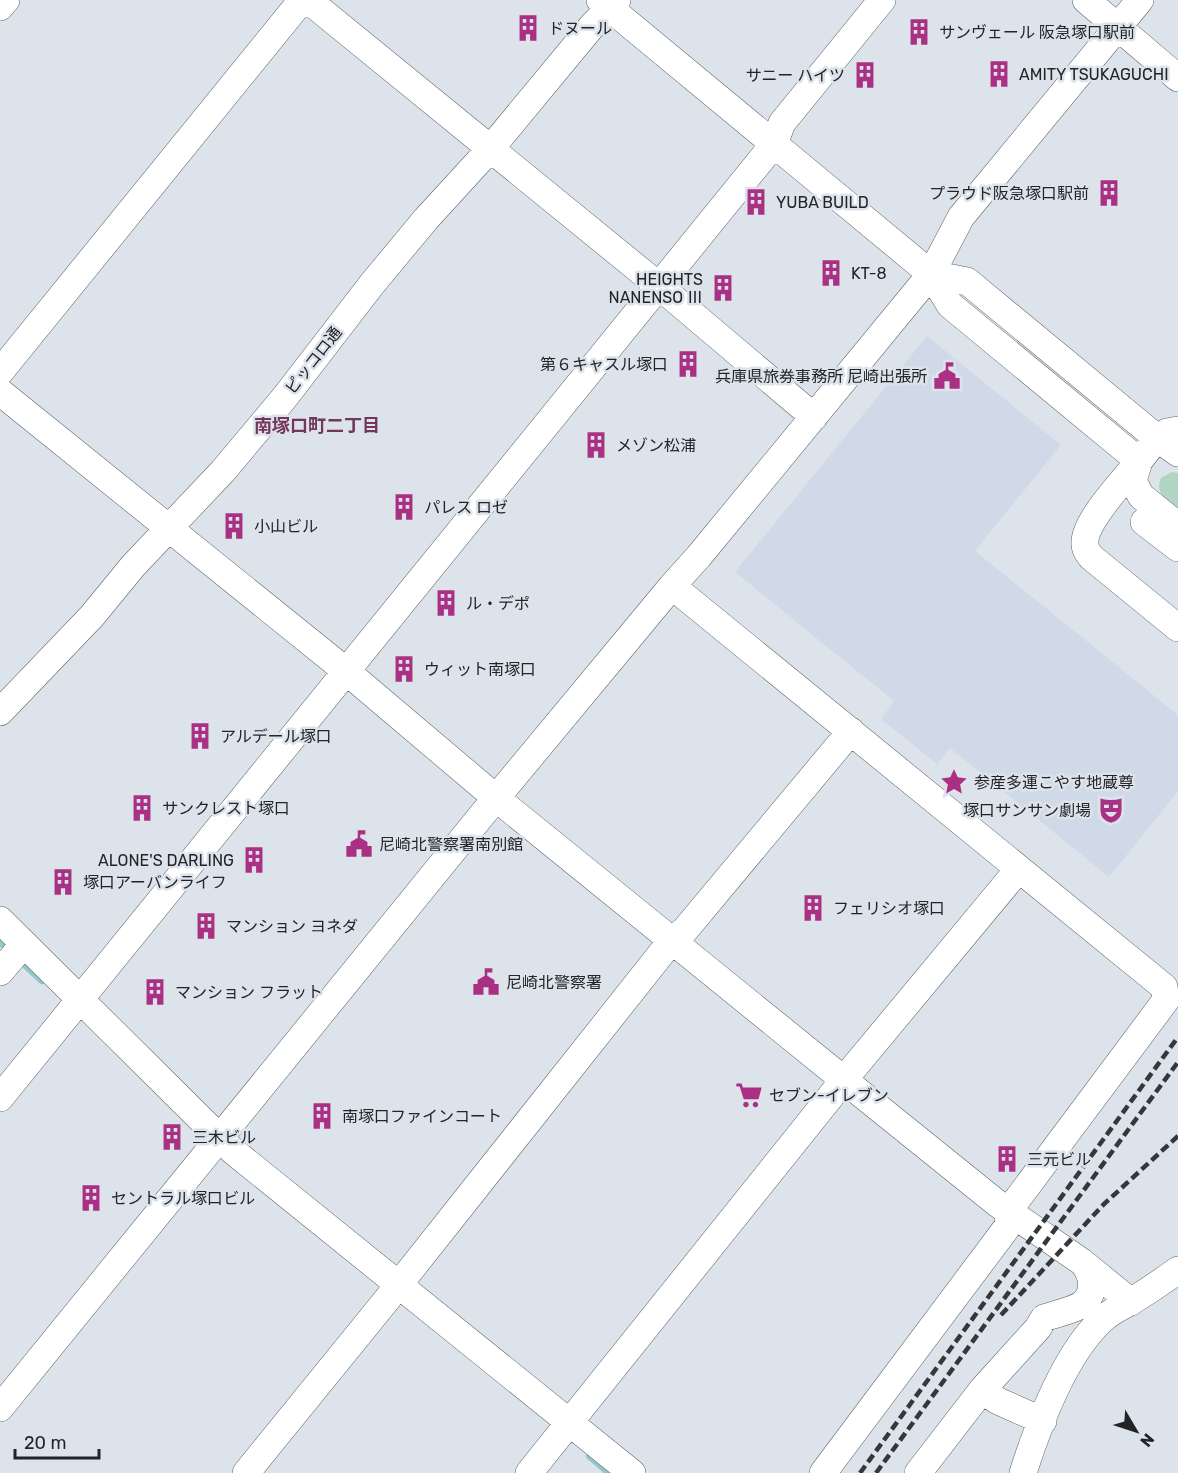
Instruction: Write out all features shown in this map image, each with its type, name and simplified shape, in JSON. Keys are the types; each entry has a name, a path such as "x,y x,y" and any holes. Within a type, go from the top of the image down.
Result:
{"street":[{"path":"0,7 6,0"},
{"path":"0,372 302,0"},
{"path":"308,0 659,286 814,417"},
{"path":"0,1098 774,144 782,123 882,0"},
{"path":"1086,0 1178,78"},
{"path":"0,1408 496,798 931,274 961,217 1140,0"},
{"path":"609,3 931,274 950,305 1139,461"},
{"name":"ピッコロ通","path":"0,712 92,616 133,566 223,471 285,397 372,284 426,219 491,148 609,3"},
{"path":"931,274 968,281 1171,440 1139,461 1091,521 1085,537 1086,550 1091,557 1178,628"},
{"path":"0,392 346,671 496,798 844,1080 1009,1211 1082,1262 1131,1302"},
{"path":"1139,461 1133,481 1135,489 1178,526"},
{"path":"1141,519 1178,548"},
{"path":"672,586 1164,987 1166,1000 1009,1211 1008,1226 823,1473"},
{"path":"246,1473 672,940 685,930 851,731"},
{"path":"529,1473 844,1080 1018,870"},
{"path":"0,920 13,956 81,999 233,1151 394,1290 564,1430 633,1473"},
{"path":"918,1473 982,1390 1038,1328 1044,1318 1081,1304 1086,1299 1091,1292 1091,1276 1082,1262"},
{"path":"1023,1473 1035,1435 1061,1378 1079,1347 1095,1326 1106,1316 1178,1270"},
{"path":"1044,1318 1072,1326 1079,1337 1079,1347"},
{"path":"982,1390 998,1401 1042,1421"}],"shaded area":[{"path":"927,336 1061,445 975,551 1178,715 1178,791 1109,877 950,748 937,764 881,719 894,701 735,572"}],"green space":[{"path":"1172,472 1178,473 1178,509 1163,496 1159,488 1161,478"}],"waterway":[{"path":"0,941 42,980"},
{"path":"590,1456 610,1473"}],"railway":[{"path":"860,1473 1178,1037"},
{"path":"876,1473 1178,1062"},
{"path":"1001,1315 1103,1205 1178,1136"}],"place":[{"name":"ドヌール","path":"528,28"},
{"name":"サンヴェール 阪急塚口駅前","path":"919,32"},
{"name":"AMITY TSUKAGUCHI","path":"999,74"},
{"name":"サニー ハイツ","path":"865,75"},
{"name":"プラウド阪急塚口駅前","path":"1109,193"},
{"name":"YUBA BUILD","path":"756,202"},
{"name":"KT-8","path":"831,273"},
{"name":"HEIGHTS NANENSO Ⅲ","path":"723,288"},
{"name":"第６キャスル塚口","path":"688,364"},
{"name":"兵庫県旅券事務所 尼崎出張所","path":"947,376"},
{"name":"メゾン松浦","path":"596,445"},
{"name":"パレス ロゼ","path":"404,507"},
{"name":"小山ビル","path":"234,526"},
{"name":"ル・デポ","path":"446,603"},
{"name":"ウィット南塚口","path":"404,669"},
{"name":"アルデール塚口","path":"200,736"},
{"name":"参産多運こやす地蔵尊","path":"954,782"},
{"name":"サンクレスト塚口","path":"142,808"},
{"name":"塚口サンサン劇場","path":"1111,810"},
{"name":"尼崎北警察署南別館","path":"359,844"},
{"name":"ALONE'S DARLING","path":"254,860"},
{"name":"塚口アーバンライフ","path":"63,882"},
{"name":"フェリシオ塚口","path":"813,908"},
{"name":"マンション ヨネダ","path":"206,926"},
{"name":"尼崎北警察署","path":"486,982"},
{"name":"マンション フラット","path":"155,992"},
{"name":"セブン-イレブン","path":"749,1095"},
{"name":"南塚口ファインコート","path":"322,1116"},
{"name":"三木ビル","path":"172,1137"},
{"name":"三元ビル","path":"1007,1159"},
{"name":"セントラル塚口ビル","path":"91,1198"}],"district":[{"name":"南塚口町二丁目","path":"317,426"}]}
